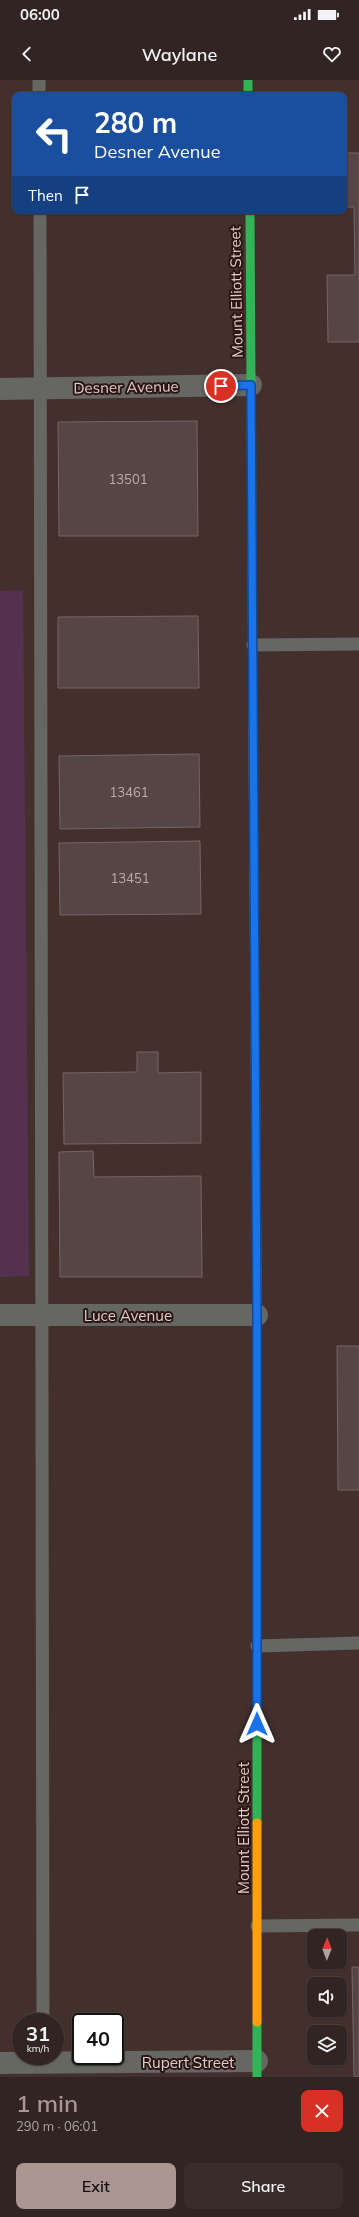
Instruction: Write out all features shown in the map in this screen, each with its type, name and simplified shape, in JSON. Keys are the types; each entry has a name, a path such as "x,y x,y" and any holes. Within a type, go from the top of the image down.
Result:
{"street":[{"path":"248,80 248,92"},
{"name":"Mount Elliott Street","path":"250,214 257,1315 257,2069"},
{"name":"Desner Avenue","path":"0,389 251,385"},
{"name":"Luce Avenue","path":"0,1315 257,1315"},
{"name":"Rupert Street","path":"0,2063 12,2064"},
{"name":"Rupert Street","path":"43,2065 257,2069"}],"lane":[{"path":"39,80 39,92"},
{"path":"40,214 43,2013"},
{"path":"253,645 359,644"},
{"path":"257,1646 359,1643"},
{"path":"257,1926 359,1925"}],"shaded area":[{"path":"23,590 29,1276 0,1277 0,591"}],"building":[{"path":"347,153 359,153 359,342 328,342 327,275 355,275 354,207 347,207"},
{"path":"197,421 198,536 59,536 58,422"},
{"path":"198,616 199,688 58,688 58,617"},
{"path":"199,754 200,827 60,829 59,756"},
{"path":"200,841 201,914 60,915 59,843"},
{"path":"137,1052 158,1052 158,1073 201,1072 201,1143 64,1144 63,1073 137,1072"},
{"path":"93,1151 94,1177 201,1176 202,1277 60,1277 59,1152"},
{"path":"337,1346 359,1346 359,1490 338,1490"},
{"path":"352,1967 359,1967 359,2077 354,2077"}],"traffic: fast":[{"path":"248,80 248,92"},
{"path":"250,214 253,730"},
{"path":"254,890 257,1270"},
{"path":"257,1401 257,1823"},
{"path":"257,2022 257,2077"}],"traffic: slow":[{"path":"253,730 254,890"},
{"path":"257,1270 257,1401"},
{"path":"257,1823 257,2022"}],"route":[{"path":"221,386 251,385 257,1315 257,1724"}]}
